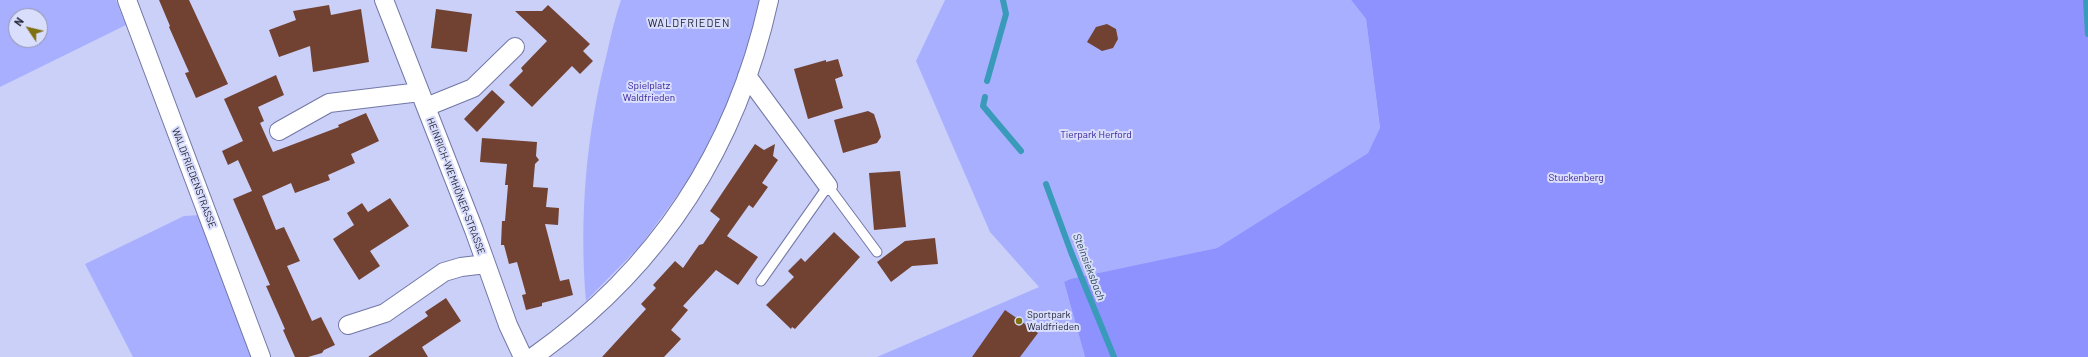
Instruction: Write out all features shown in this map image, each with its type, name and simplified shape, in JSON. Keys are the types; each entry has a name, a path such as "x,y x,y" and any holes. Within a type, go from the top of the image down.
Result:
{"street":[{"name":"WALDFRIEDENSTRASSE","path":"127,0 261,357"},
{"name":"HEINRICH-WEMHÖNER-STRASSE","path":"384,0 508,325 523,357"},
{"path":"533,357 565,334 621,284 668,229 713,157 739,100 769,0"},
{"name":"HEINRICH-WEMHÖNER-STRASSE","path":"279,131 329,103 423,100 473,88 515,47"},
{"path":"747,76 828,186"},
{"name":"HEINRICH-WEMHÖNER-STRASSE","path":"348,325 384,314 444,272 461,267 486,264"}],"lane":[{"path":"761,281 828,186 877,252"}],"green space":[{"path":"0,0 116,0 126,25 0,87"},
{"name":"Spielplatz Waldfrieden","path":"621,0 760,0 746,54 726,110 693,174 641,245 586,301 583,239 589,145 600,84 613,26"},
{"name":"Tierpark Herford","path":"945,0 1351,0 1366,19 1380,129 1368,153 1217,248 1064,282 1085,357 877,357 1039,287 990,232 916,61"},
{"name":"Stuckenberg","path":"1351,0 2088,0 2088,357 1085,357 1064,282 1071,279 1217,248 1368,153 1380,128 1366,19"},
{"path":"200,215 253,357 133,357 85,264 184,216"}],"building":[{"path":"159,0 189,0 228,84 196,98 185,73 189,72"},
{"path":"329,5 331,15 361,9 369,62 313,72 310,46 279,57 269,30 296,20 293,11"},
{"path":"548,5 590,44 583,51 593,61 580,74 572,66 532,107 509,85 523,71 521,68 547,41 515,11 542,11"},
{"path":"436,9 472,14 467,52 431,48"},
{"path":"1107,24 1116,29 1118,39 1113,48 1102,51 1087,42 1096,27"},
{"path":"838,59 843,76 835,79 843,108 808,119 794,69 826,60 826,62"},
{"path":"276,75 284,95 258,107 264,121 260,123 273,152 339,127 338,125 366,113 379,141 351,154 355,163 328,175 330,180 295,193 291,183 262,196 276,230 284,227 300,261 287,266 312,321 321,317 335,345 324,350 322,353 308,357 295,357 283,330 285,329 266,286 270,285 233,199 252,191 238,160 228,165 222,151 243,141 224,99"},
{"path":"492,90 505,102 477,132 464,119"},
{"path":"868,111 874,114 881,137 877,143 843,153 834,120"},
{"path":"482,138 537,142 536,156 539,160 535,164 533,187 548,188 546,207 559,208 558,225 545,224 560,281 569,279 573,295 542,303 542,306 526,310 522,295 526,294 517,262 509,264 504,245 501,245 502,221 505,221 508,185 505,185 507,164 480,162"},
{"path":"755,144 764,150 775,144 773,156 778,160 762,183 768,187 753,208 749,205 727,236 758,257 738,285 716,270 683,306 688,310 671,330 681,339 664,357 602,357 646,309 641,304 656,288 653,285 675,261 683,268 699,245 703,244 720,219 710,211"},
{"path":"900,171 906,227 874,230 869,173"},
{"path":"390,198 409,226 370,251 380,266 359,280 333,239 354,225 347,213 362,203 368,212"},
{"path":"834,232 860,257 795,329 792,327 791,329 766,305 794,277 788,271 801,258 805,262"},
{"path":"935,238 938,264 912,266 891,282 877,262 905,241"},
{"path":"446,298 461,321 422,347 428,357 368,357 428,316 425,312"},
{"path":"1005,310 1038,333 1020,357 972,357"}],"waterway":[{"name":"Steinsieksbach","path":"987,81 1006,14 1003,0"},
{"path":"2086,0 2088,34"},
{"name":"Steinsieksbach","path":"985,97 983,106 1021,151"},
{"name":"Steinsieksbach","path":"1046,184 1071,252 1114,357"}],"place":[{"name":"Sportpark Waldfrieden","path":"1019,321"}],"district":[{"name":"WALDFRIEDEN","path":"689,23"}]}
